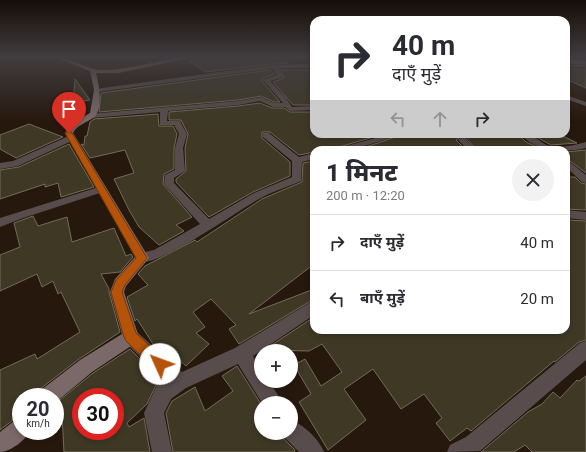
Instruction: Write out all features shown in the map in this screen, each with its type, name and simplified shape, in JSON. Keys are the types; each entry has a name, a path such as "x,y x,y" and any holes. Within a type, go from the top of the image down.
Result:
{"street":[{"path":"92,116 96,102 97,90 94,78"},
{"path":"97,90 189,78"},
{"path":"273,78 266,80 290,109 310,108"},
{"path":"570,98 586,104"},
{"path":"142,258 71,138 69,133 70,130 92,116 164,110 260,99 273,105 288,105"},
{"path":"164,110 163,123 177,123 184,134 178,148 180,171 169,178 169,184 208,225"},
{"path":"266,135 297,160"},
{"path":"0,166 16,164 71,138"},
{"path":"359,146 387,138"},
{"path":"530,138 543,146"},
{"path":"462,140 469,146"},
{"path":"368,144 372,146"},
{"path":"570,149 586,145"},
{"path":"297,160 310,157"},
{"path":"180,382 131,337 116,292 120,283 142,258 158,254 258,195 297,179 297,160"},
{"path":"570,166 586,180"},
{"path":"0,223 19,215 102,189"},
{"path":"570,214 586,216"},
{"path":"162,452 154,413 164,392 180,382 241,354 310,310"},
{"path":"59,388 86,366 131,337"},
{"path":"457,452 473,444 586,349"},
{"path":"241,354 268,396"},
{"path":"0,445 12,435"},
{"path":"298,437 314,452"}],"building":[{"path":"211,78 264,78 262,79 262,81 280,102 274,102 261,96 238,100 99,112 101,93"},
{"path":"284,78 310,78 310,105 293,105 273,82"},
{"path":"570,78 586,78 586,88 570,81"},
{"path":"75,79 90,100 73,103"},
{"path":"260,103 272,108 284,108 290,112 310,112 310,138 370,138 342,146 310,146 310,153 299,155 270,132 262,132 262,138 290,162 290,176 253,192 209,217 176,182 176,179 186,171 185,148 188,134 181,120 169,120 169,112"},
{"path":"158,114 159,126 173,126 177,134 174,148 174,169 164,174 163,184 192,217 176,225 184,231 159,245 139,227 114,179 134,173 125,150 90,158 81,144 84,145 85,136 87,136 90,122 94,119"},
{"path":"29,124 63,137 16,158 0,149 0,135"},
{"path":"392,138 459,138 456,140 462,146 369,146"},
{"path":"464,138 522,138 526,142 535,146 473,146"},
{"path":"538,138 567,138 577,143 551,145"},
{"path":"69,144 94,187 61,197 58,183 45,187 45,184 0,199 0,170 19,167"},
{"path":"586,150 586,173 570,161 570,152"},
{"path":"310,162 310,267 249,314 310,291 310,301 239,344 229,329 236,325 211,299 193,312 205,327 196,333 209,344 186,366 174,355 168,358 153,344 137,319 135,321 127,297 148,285 138,274 145,266 195,240 197,242 262,199 302,182 303,163"},
{"path":"570,177 575,177 581,183 586,184 586,210 570,209"},
{"path":"33,216 38,226 67,217 72,242 114,228 126,256 131,254 133,257 120,272 101,274 109,289 120,332 79,359 41,388 12,388 12,421 0,430 0,370 35,354 37,359 80,332 61,292 58,294 53,281 42,287 37,274 0,291 0,255 20,247 14,223"},
{"path":"570,220 586,221 586,340 579,342 555,362 554,361 471,431 467,428 450,441 436,423 442,418 424,394 401,409 373,369 344,389 366,420 328,450 299,402 311,394 298,372 298,363 305,359 321,386 342,372 322,344 309,351 298,351 298,344 273,344 310,320 310,334 570,334"},
{"path":"130,349 157,376 157,383 147,404 127,423 129,427 144,418 150,452 64,452 64,397 72,390 72,440 124,440 124,388 75,388 93,373"},
{"path":"237,366 256,396 254,396 254,440 285,440 295,450 294,452 173,452 166,413 172,401 195,387 205,411 233,391 222,376"},
{"path":"586,376 586,452 532,452 525,445 514,452 481,452 528,412 542,404 553,392 560,398 577,380 579,381"}],"route":[{"path":"69,133 142,258 120,283 116,292 131,337 160,364"}]}
